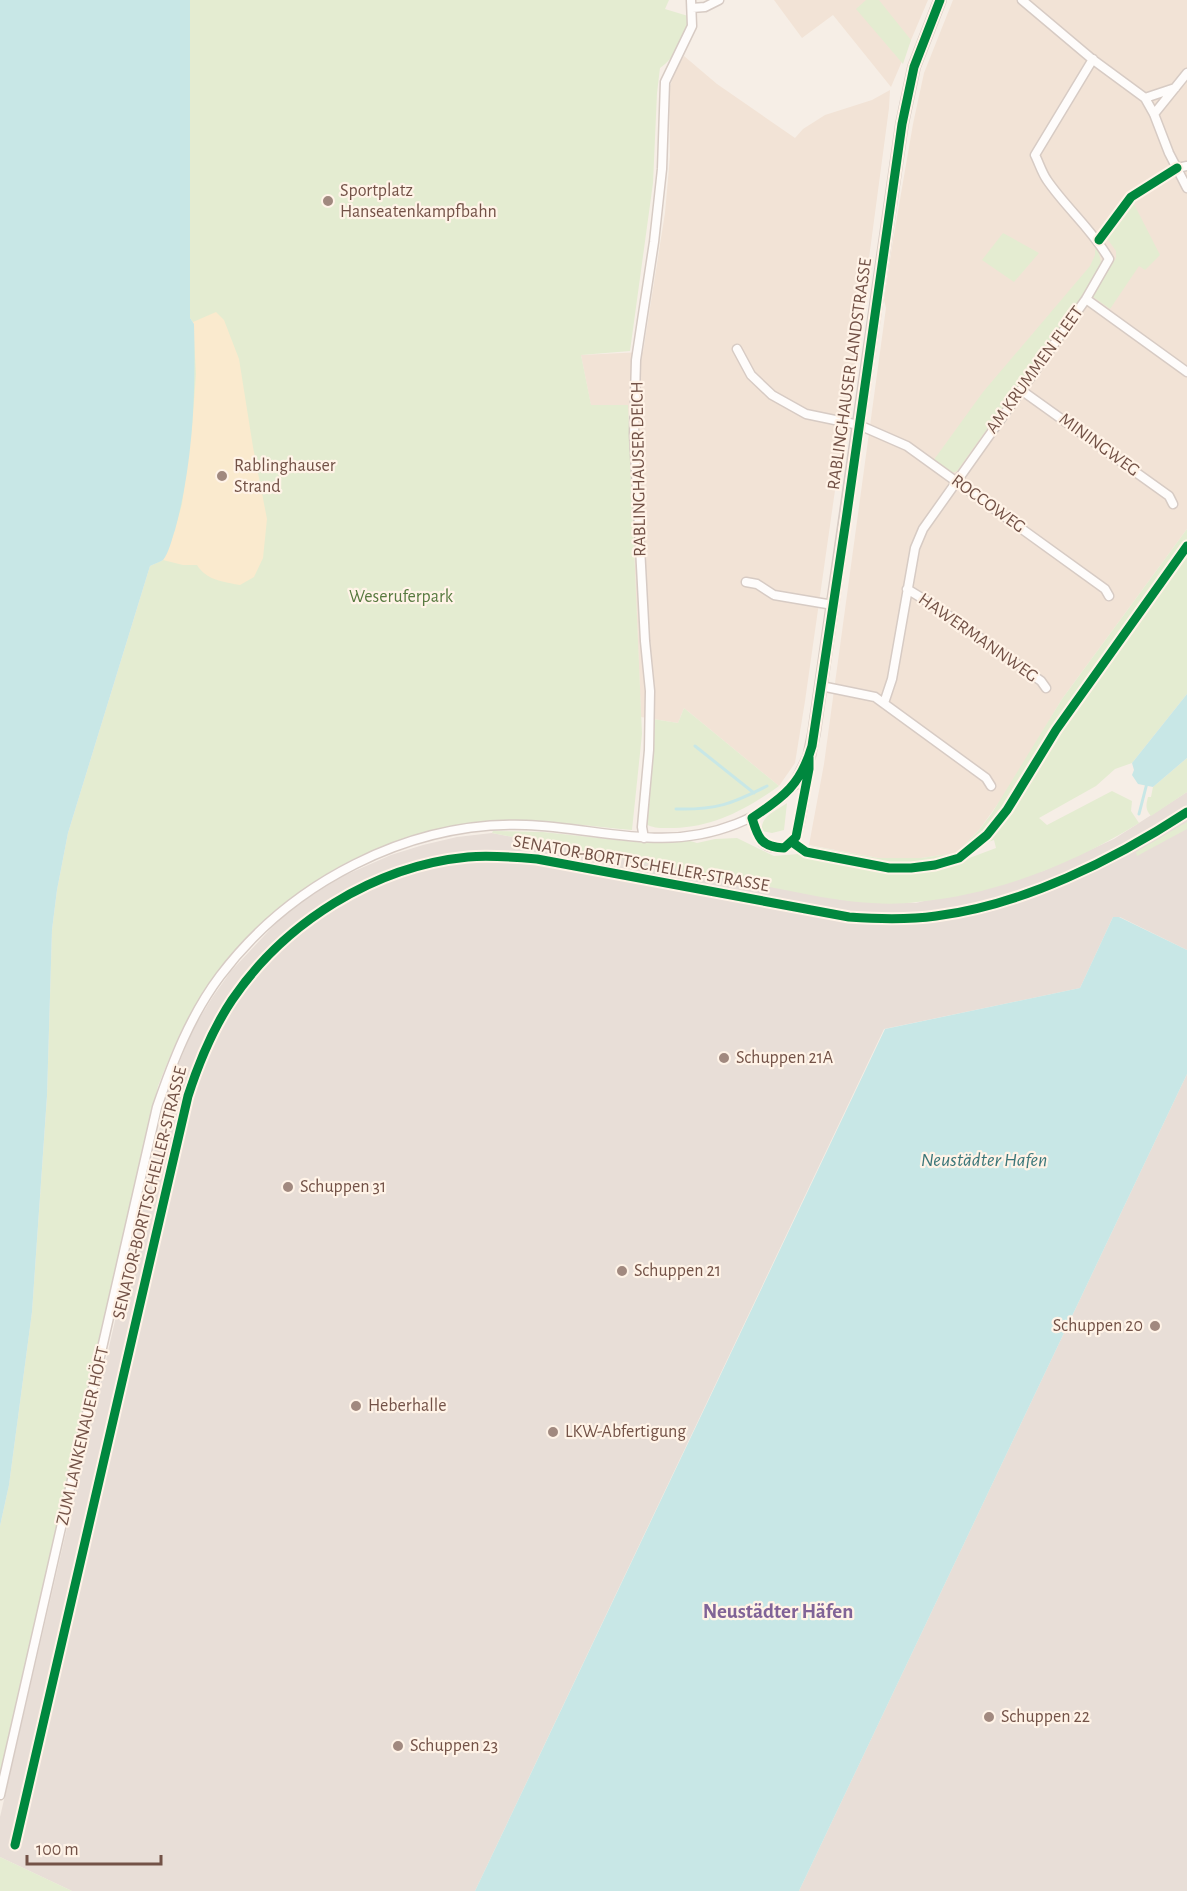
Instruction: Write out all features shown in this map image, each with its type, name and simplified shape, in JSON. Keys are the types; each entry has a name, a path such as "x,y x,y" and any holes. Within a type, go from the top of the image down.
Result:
{"street":[{"path":"692,4 705,7 719,0"},
{"name":"RABLINGHAUSER LANDSTRASSE","path":"796,783 808,758 821,686 902,124 914,67 940,0"},
{"path":"1022,0 1093,59 1145,98 1187,188"},
{"name":"RABLINGHAUSER DEICH","path":"644,838 642,827 649,750 650,691 645,641 634,434 636,360 654,242 662,169 665,82 692,26 692,4"},
{"name":"AM KRUMMEN FLEET","path":"884,703 892,679 915,548 922,529 1086,299 1109,259 1098,240 1065,204 1046,178 1035,155 1093,59"},
{"path":"1154,114 1187,73"},
{"path":"1145,98 1176,88"},
{"path":"1177,168 1187,166"},
{"path":"1086,299 1187,372"},
{"name":"ROCCOWEG","path":"737,349 751,375 770,398 806,414 858,425 907,446 1105,589 1108,596"},
{"name":"MININGWEG","path":"1021,390 1169,496 1173,504"},
{"path":"746,582 757,584 774,595 833,605"},
{"name":"HAWERMANNWEG","path":"908,589 1041,681 1046,688"},
{"path":"821,686 875,697 986,778 991,786"},
{"name":"RABLINGHAUSER LANDSTRASSE","path":"752,818 762,843 772,848 784,848 792,842 796,837 809,769 808,758"},
{"name":"ZUM LANKENAUER HÖFT","path":"0,1795 158,1107 177,1052 202,1003 219,977 270,920 314,887 348,867 415,841 461,830 525,825 668,839 707,833 752,818 781,798 796,783"},
{"name":"SENATOR-BORTTSCHELLER-STRASSE","path":"15,1845 188,1096 203,1052 231,1001 266,957 290,935 363,887 395,874 467,857 537,859 849,917 877,919 935,916 984,906 1061,879 1106,859 1151,835 1187,812"}],"shaded area":[{"path":"774,0 928,0 891,87 833,15 802,38"},
{"path":"953,0 1187,0 1187,529 1062,699 1005,794 979,830 956,853 921,858 878,858 809,845 824,764 886,308 884,300 893,240 924,73"},
{"path":"684,56 717,84 795,138 803,129 825,115 872,100 890,90 848,414 844,427 805,701 795,763 779,786 684,708 678,723 641,717 628,405 591,406 581,355 643,352 665,213 670,156 669,89 676,69"},
{"path":"1187,792 1187,950 1120,917 1113,917 1080,988 884,1029 475,1891 72,1891 0,1857 0,1817 169,1088 193,1029 212,998 231,971 279,920 300,903 341,877 391,855 457,837 492,833 844,900 916,903 1043,871 1114,839"},
{"path":"1187,1074 1187,1891 799,1891"}],"green space":[{"name":"Weseruferpark","path":"190,0 669,0 665,9 688,16 680,45 666,64 660,68 653,183 630,351 581,355 591,405 628,405 642,734 632,830 547,822 496,822 454,826 414,836 375,850 337,868 302,890 270,916 240,945 205,990 182,1030 158,1086 0,1778 0,1526 9,1485 32,1312 47,1097 52,930 57,890 68,833 150,566 163,560 194,324 190,318"},
{"path":"866,0 879,0 911,40 903,64 856,9"},
{"path":"1132,200 1160,255 1145,270 1139,266 1110,309 1093,297 1094,292 1116,258 1116,251 1106,237"},
{"path":"1003,233 1039,253 1014,282 982,260"},
{"path":"1095,247 1098,248 1101,262 1098,274 957,471 951,472 942,468 933,461 983,392 1090,266 1095,255"},
{"path":"1187,529 1187,694 1132,763 1115,769 1096,786 1039,818 1047,825 1112,791 1132,801 1131,811 1139,823 1060,864 1004,885 946,898 893,904 869,903 821,897 492,833 493,831 543,832 645,843 687,840 697,843 737,838 774,856 798,854 884,873 916,873 940,869 996,848 994,840 940,861 917,865 886,865 810,850 811,846 878,858 921,858 956,853 992,813 1062,699"},
{"path":"684,708 779,786 730,815 703,824 667,828 649,826 646,824 653,719 678,723"},
{"path":"1187,758 1187,792 1151,816 1146,805 1153,787"},
{"path":"787,803 784,830 772,833 762,831 766,818"},
{"path":"1187,822 1187,829 1137,856 1136,852"},
{"path":"0,1857 72,1891 0,1891"}],"sand":[{"name":"Rablinghauser Strand","path":"216,312 224,320 239,359 267,519 263,558 254,577 240,585 210,577 197,565 183,565 163,560 182,504 192,428 196,374 193,322"}],"water":[{"path":"0,0 190,0 190,318 194,324 194,402 186,480 175,530 165,557 162,561 150,566 68,833 57,890 52,930 47,1096 32,1312 9,1485 0,1526"},
{"path":"1187,694 1187,758 1153,787 1138,784 1132,775 1134,770 1132,763"},
{"name":"Neustädter Hafen","path":"1113,917 1119,917 1187,950 1187,1074 799,1891 475,1891 885,1029 1080,988"}],"waterway":[{"path":"695,746 754,793"},
{"path":"1139,814 1147,783"},
{"path":"676,809 723,805 767,786"}],"cycle path":[{"path":"809,757 809,769 796,837 784,848 770,846 759,836 752,818 782,796 797,780 812,746 902,124 914,67 940,0"},
{"path":"1099,240 1131,197 1177,168"},
{"path":"792,842 806,852 889,868 935,865 959,858 987,835 1007,810 1056,730 1187,546"},
{"path":"15,1845 188,1096 207,1046 225,1011 253,972 278,946 334,903 366,886 399,872 433,863 477,856 537,859 849,917 892,919 936,916 1002,902 1067,878 1129,847 1187,812"}],"place":[{"name":"Sportplatz Hanseatenkampfbahn","path":"328,201"},
{"name":"Rablinghauser Strand","path":"222,476"},
{"name":"Schuppen 21A","path":"724,1058"},
{"name":"Schuppen 31","path":"288,1187"},
{"name":"Schuppen 21","path":"622,1271"},
{"name":"Schuppen 20","path":"1155,1326"},
{"name":"Heberhalle","path":"356,1406"},
{"name":"LKW-Abfertigung","path":"553,1432"},
{"name":"Schuppen 22","path":"989,1717"},
{"name":"Schuppen 23","path":"398,1746"}],"district":[{"name":"Neustädter Häfen","path":"778,1611"}]}
